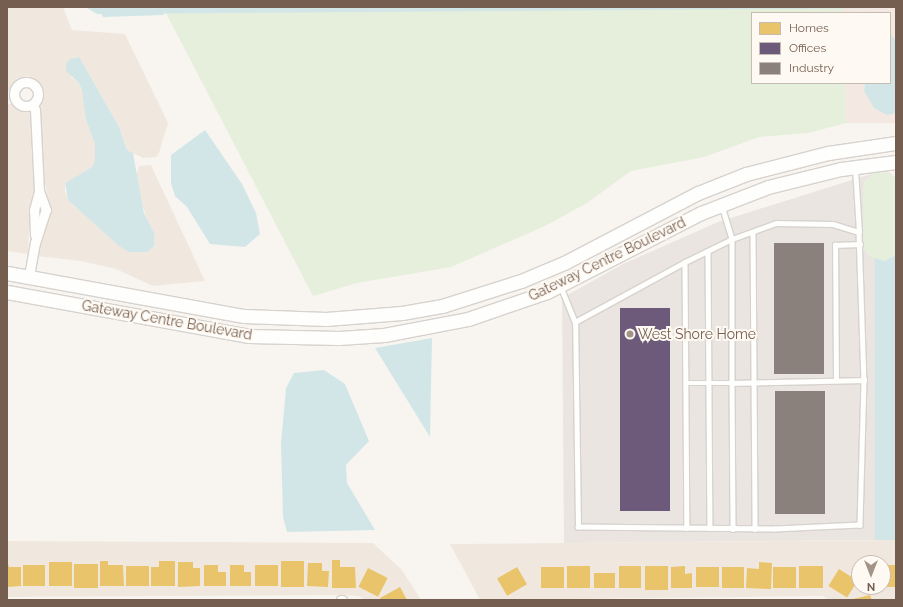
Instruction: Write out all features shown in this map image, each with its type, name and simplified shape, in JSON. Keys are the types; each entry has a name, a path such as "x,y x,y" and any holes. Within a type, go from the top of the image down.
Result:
{"street":[{"path":"26,294 35,244 46,210 39,191 35,110 33,105 39,94 36,86 28,82 16,86 11,99 22,106 33,105"},
{"name":"Gateway Centre Boulevard","path":"7,273 244,316 326,319 402,313 442,306 521,281 564,263 713,187 784,163 828,153 896,143"},
{"name":"Gateway Centre Boulevard","path":"7,292 26,294 214,331 294,338 339,338 390,334 468,319 511,305 560,286 721,204 768,187 855,167 896,162"},
{"path":"713,187 721,204"}],"lane":[{"path":"560,286 576,322 578,527 755,529 860,525 864,380 860,244 855,167"},
{"path":"721,204 732,239 733,529"},
{"path":"576,322 685,262 732,239 776,223 833,224 859,232"},
{"path":"753,232 755,529"},
{"path":"836,381 835,244 860,244"},
{"path":"708,251 710,528"},
{"path":"685,262 687,528"},
{"path":"686,383 864,380"}],"shaded area":[{"path":"7,7 63,7 72,30 125,34 168,123 159,153 156,157 143,158 127,150 119,127 79,58 75,57 71,77 79,83 85,101 86,120 95,144 95,160 92,167 65,183 65,191 68,200 110,237 147,220 137,186 137,174 139,166 151,165 205,281 153,286 116,269 81,261 37,256 50,212 42,166 39,106 43,95 39,83 28,76 17,79 7,93"},
{"path":"85,7 896,7 896,8 97,14"},
{"path":"843,7 896,8 896,41 891,34 891,12 843,12"},
{"path":"891,34 896,41 896,113 887,115 874,108 864,91 865,84 891,84"},
{"path":"79,57 119,127 127,150 133,153 144,213 154,233 154,246 147,252 129,252 119,246 68,200 65,183 92,167 95,160 95,144 86,120 82,91 79,83 66,71 66,64 70,59"},
{"path":"845,84 865,84 864,91 887,115 896,113 896,123 846,123"},
{"path":"7,104 12,104 20,111 31,112 34,192 30,210 28,254 7,251"},
{"path":"205,130 242,184 256,213 260,234 245,247 210,244 187,207 175,196 171,183 171,155"},
{"path":"874,173 865,181 863,189 863,248 871,257 875,258 875,540 564,543 562,298 623,264 718,222"},
{"path":"896,255 896,540 875,540 875,258 884,261"},
{"path":"432,338 430,437 375,348"},
{"path":"324,370 345,384 369,441 346,465 347,483 375,530 287,532 283,517 281,443 286,388 294,373"},
{"path":"896,540 896,600 830,600 822,596 480,600 450,544"},
{"path":"7,541 373,543 402,570 421,600 365,600 359,596 342,595 7,597"}],"green space":[{"path":"843,7 843,12 751,12 751,84 845,84 846,123 808,133 759,137 704,157 631,171 587,203 545,226 451,267 357,283 313,296 166,13"},
{"path":"889,172 896,178 896,255 884,261 871,257 863,248 863,189 865,181 874,173"}],"building: Homes":[{"path":"332,560 340,560 340,567 355,567 356,588 332,588"},
{"path":"7,561 9,567 21,567 21,586 7,587"},
{"path":"100,561 108,561 108,565 123,565 124,586 100,586"},
{"path":"159,561 175,561 175,586 151,586 151,567 159,567"},
{"path":"281,561 304,561 304,587 281,587"},
{"path":"49,562 72,562 72,586 49,586"},
{"path":"178,562 193,562 193,568 200,568 200,586 178,587"},
{"path":"759,562 772,563 771,589 746,588 747,568 759,569"},
{"path":"308,563 322,563 322,571 329,571 328,587 307,586"},
{"path":"74,564 98,564 98,588 74,588"},
{"path":"23,565 45,565 45,586 23,586"},
{"path":"204,565 218,565 218,572 226,572 226,586 204,586"},
{"path":"230,565 244,565 244,572 251,572 251,586 230,586"},
{"path":"255,565 278,565 278,586 255,586"},
{"path":"891,565 896,565 896,587 891,587"},
{"path":"126,566 149,566 149,586 126,586"},
{"path":"567,566 590,566 590,588 567,588"},
{"path":"619,566 641,566 641,588 619,588"},
{"path":"645,566 668,566 668,590 645,590"},
{"path":"685,566 685,574 692,573 692,588 671,588 671,567"},
{"path":"799,566 823,566 823,588 799,588"},
{"path":"517,567 527,584 507,596 497,578"},
{"path":"541,567 564,567 564,588 541,588"},
{"path":"696,567 719,567 719,587 696,587"},
{"path":"722,567 744,567 744,588 722,588"},
{"path":"773,567 796,567 796,588 773,588"},
{"path":"368,568 388,578 378,597 358,587"},
{"path":"839,569 851,576 851,591 847,598 828,586"},
{"path":"594,573 615,573 615,588 594,588"},
{"path":"400,587 407,600 381,600 380,598"},
{"path":"870,595 872,600 853,600"}],"building: Offices":[{"path":"620,308 670,308 670,511 620,511"}],"building: Industry":[{"path":"774,243 824,243 824,374 774,374"},
{"path":"775,391 825,391 825,514 775,514"}],"waterway":[{"path":"98,7 104,15 162,13"},
{"path":"729,8 804,8"}],"place":[{"name":"West Shore Home","path":"630,334"}]}
